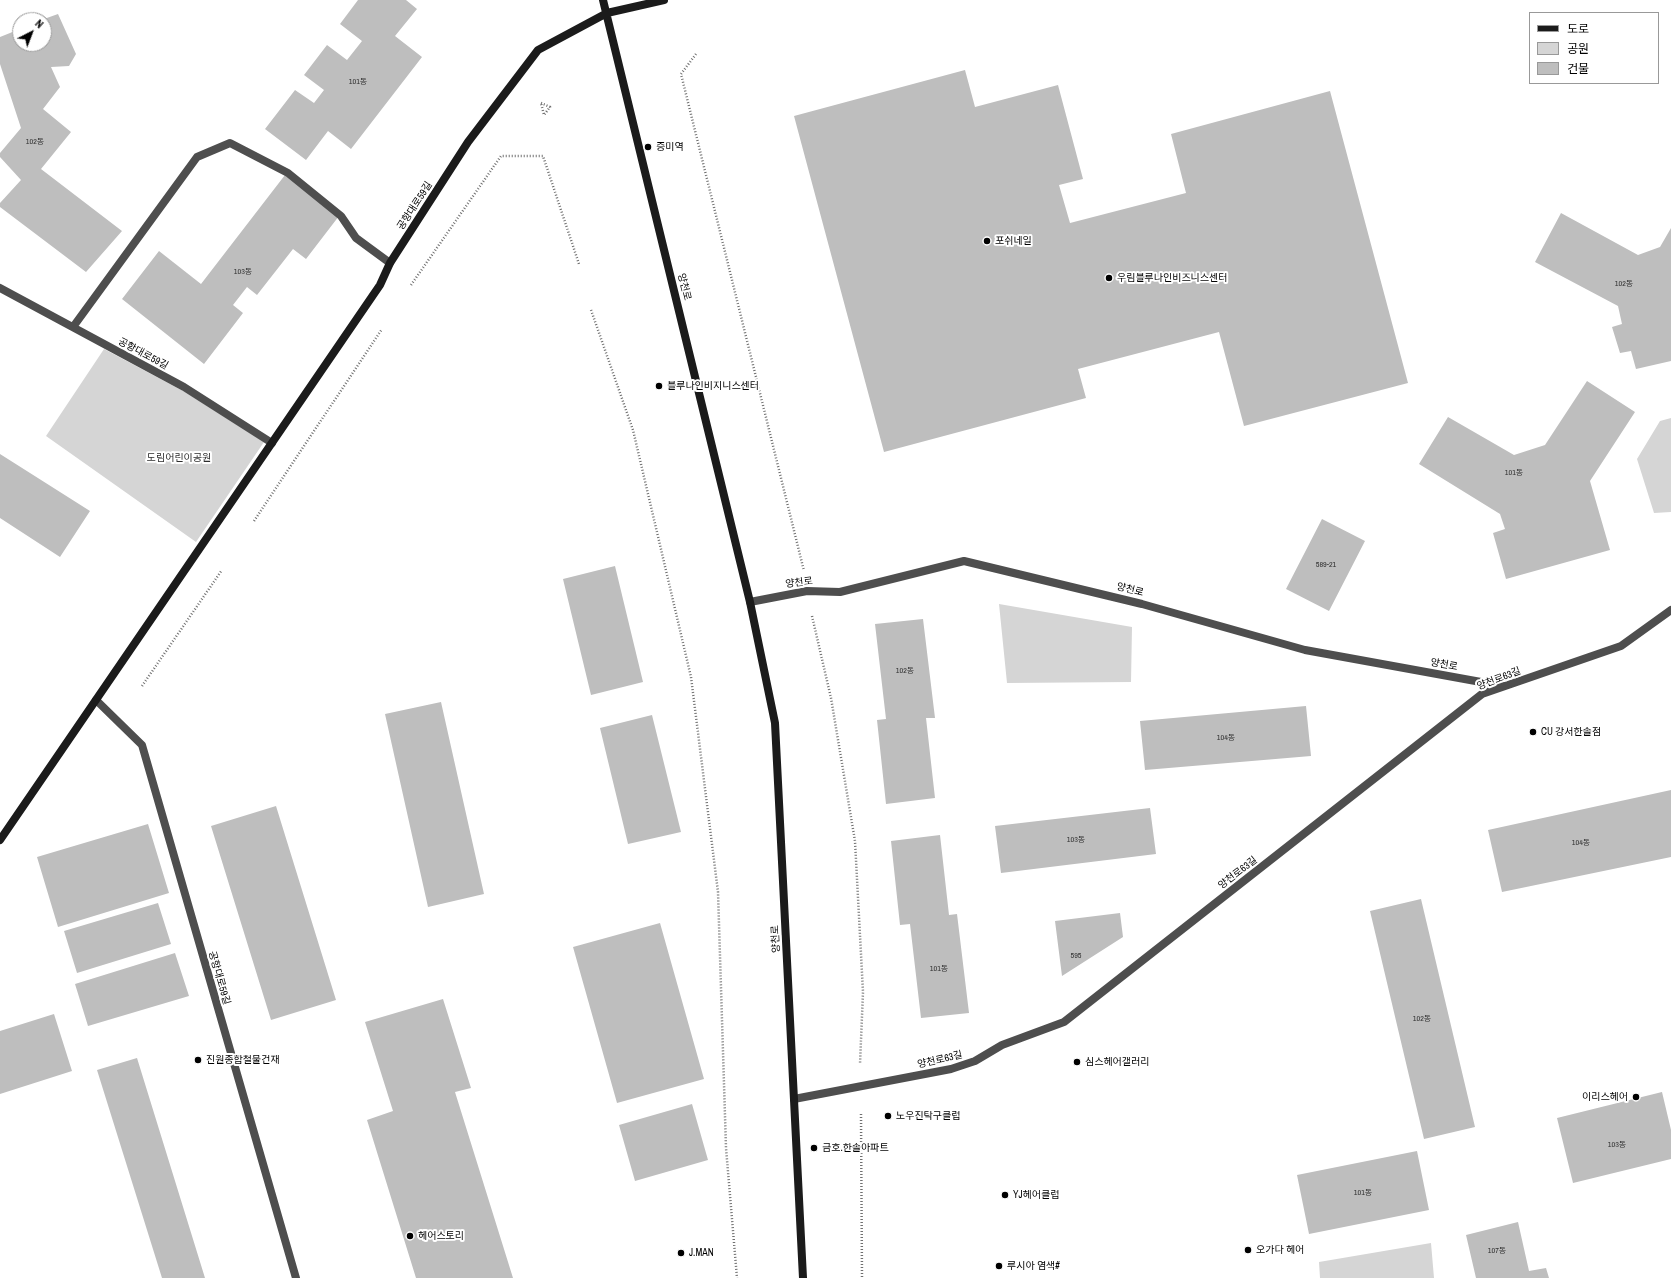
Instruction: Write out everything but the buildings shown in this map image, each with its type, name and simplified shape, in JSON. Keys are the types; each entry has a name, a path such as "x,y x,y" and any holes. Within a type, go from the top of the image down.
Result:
{"main road":[{"name":"양천로","path":"603,0 750,602 775,723 802,1278"},
{"name":"공항대로59길","path":"0,840 380,286 390,263 468,142 538,50 607,13 664,0"}],"street":[{"path":"73,327 197,157 230,143 288,173 341,216 356,238 390,263"},
{"name":"공항대로59길","path":"0,288 184,387 272,443"},
{"name":"양천로","path":"750,602 807,591 840,592 964,561 1142,604 1305,650 1504,686"},
{"name":"양천로63길","path":"794,1099 951,1069 975,1061 1002,1045 1064,1022 1482,694 1621,646 1671,609"},
{"name":"공항대로59길","path":"96,700 142,745 296,1278"}],"path":[{"path":"696,54 681,74 804,573"},
{"path":"411,285 501,156 543,156 579,264"},
{"path":"591,310 632,430 691,677 718,892 726,1148 737,1278"},
{"path":"254,521 382,329"},
{"path":"142,686 222,570"},
{"path":"812,616 830,698 855,841 863,992 860,1065"},
{"path":"861,1114 862,1278"}],"green space":[{"name":"도림어린이공원","path":"104,349 185,392 264,442 196,542 46,436"},
{"path":"1671,418 1671,512 1654,513 1637,459 1660,421"},
{"path":"999,604 1132,627 1131,682 1007,683"},
{"path":"1431,1243 1434,1278 1320,1278 1319,1262"}],"place":[{"name":"증미역","path":"648,147"},
{"name":"포쉬네일","path":"987,241"},
{"name":"우림블루나인비즈니스센터","path":"1109,278"},
{"name":"블루나인비지니스센터","path":"659,386"},
{"name":"CU 강서한솔점","path":"1533,732"},
{"name":"진원종합철물건재","path":"198,1060"},
{"name":"심스헤어갤러리","path":"1077,1062"},
{"name":"이리스헤어","path":"1636,1097"},
{"name":"노우진탁구클럽","path":"888,1116"},
{"name":"금호.한솔아파트","path":"814,1148"},
{"name":"YJ헤어클럽","path":"1005,1195"},
{"name":"헤어스토리","path":"410,1236"},
{"name":"오가다 헤어","path":"1248,1250"},
{"name":"J.MAN","path":"681,1253"},
{"name":"루시아 염색#","path":"999,1266"}]}
